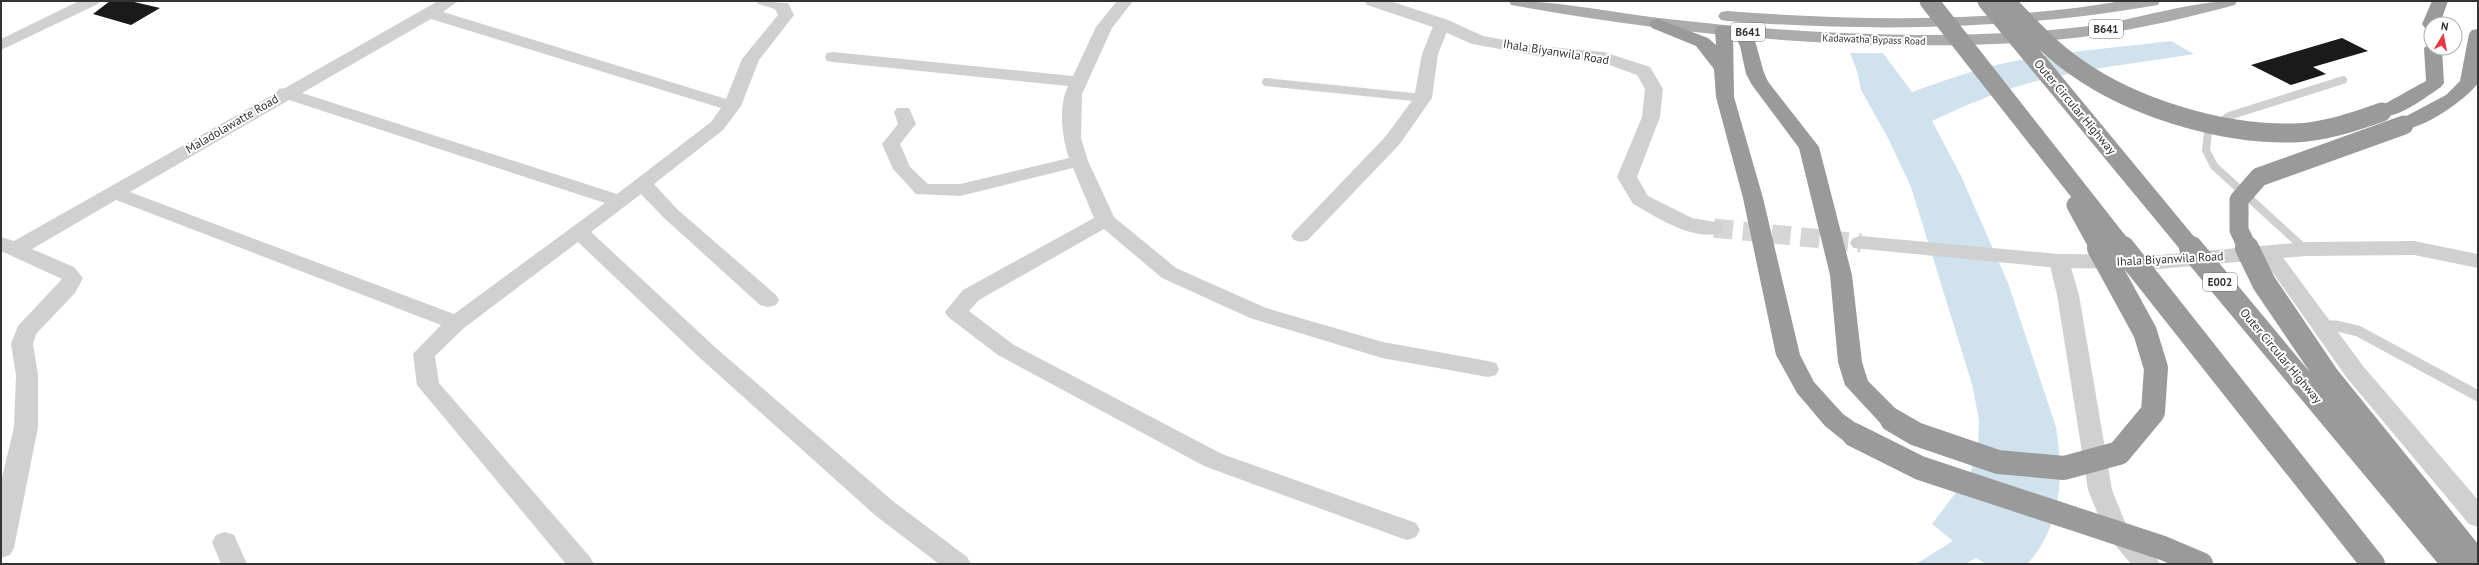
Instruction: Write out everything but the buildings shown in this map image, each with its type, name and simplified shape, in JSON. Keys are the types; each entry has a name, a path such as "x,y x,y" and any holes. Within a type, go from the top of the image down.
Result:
{"highway":[{"path":"1929,1 2373,564"},
{"name":"Outer Circular Highway","path":"1987,1 2454,564"},
{"path":"2005,1 2055,51 2091,76 2140,102 2174,114 2230,128 2292,133 2335,127 2382,112 2397,106 2435,83 2433,56"},
{"path":"2434,16 2440,1"},
{"path":"1732,23 1723,69 1725,97 1753,198 1788,355 1804,387 1834,420 1854,435 1920,468 2164,548 2201,564"},
{"path":"1732,23 1749,46 1755,74 1809,147 1841,275 1850,362 1857,385 1892,420 1916,434 1998,462 2064,468 2119,453 2153,412 2156,368 2144,332 2048,152"},
{"path":"1658,24 1702,42 1709,48 1723,69"},
{"path":"2478,34 2469,83 2453,100 2404,125 2260,177 2239,200 2239,230 2264,283 2327,376 2478,563"}],"main road":[{"name":"Kadawatha Bypass Road","path":"1517,1 1658,24 1926,22 2043,16 2152,1"},
{"name":"Kadawatha Bypass Road","path":"1605,1 1732,23 1848,38 2007,40 2122,27 2229,1"}],"street":[{"path":"1,45 92,1"},
{"name":"Maladolawatte Road","path":"9,246 113,192 285,93 450,1"},
{"path":"581,564 428,385 424,354 456,323 579,232 717,126 732,106 751,59 786,15 782,6 764,1"},
{"path":"1125,1 1104,27 1073,94 1072,138 1079,160 1105,220 1170,273 1258,314 1382,350 1488,369"},
{"name":"Ihala Biyanwila Road","path":"1373,1 1442,24 1478,40 1539,51 1604,57 1644,71 1654,89 1651,117 1627,177 1640,200 1687,224 1714,228"},
{"path":"429,13 732,106"},
{"path":"1301,236 1392,141 1423,98 1430,54 1442,24"},
{"path":"833,57 1078,82"},
{"path":"285,93 620,201"},
{"path":"903,112 907,124 891,144 902,169 923,190 960,190 1079,160"},
{"path":"642,183 670,213 768,300"},
{"path":"113,192 456,323"},
{"path":"1105,220 971,295 956,312 1006,350 1213,460 1407,530"},
{"path":"579,232 708,352 885,510 958,564"},
{"name":"Ihala Biyanwila Road","path":"1860,243 2010,258 2059,261 2159,262 2306,249 2414,248 2478,262"},
{"path":"1,548 6,499 26,427 27,374 22,344 26,330 68,288 73,278 67,272 9,246"},
{"path":"2269,253 2320,326 2355,372 2478,517"},
{"path":"2059,261 2068,295 2100,490 2115,527 2147,564"}],"lane":[{"path":"2306,249 2214,166 2206,150 2208,132 2229,116 2342,80"},
{"path":"1266,82 1423,98"},
{"path":"2320,326 2337,326 2358,331 2478,396"}],"water":[{"path":"2171,41 2194,54 2088,70 2046,79 1990,96 1932,121 1961,176 2008,283 2056,427 2060,464 2060,482 2054,517 2039,549 2027,564 1986,564 1976,558 1965,564 1916,564 1953,541 1932,524 1970,474 1978,447 1979,420 1972,384 1911,187 1888,138 1861,90 1857,71 1850,53 1883,53 1912,92 1954,77 1996,65 2061,54"}],"tunnel":[{"path":"1714,228 1861,243"}]}
